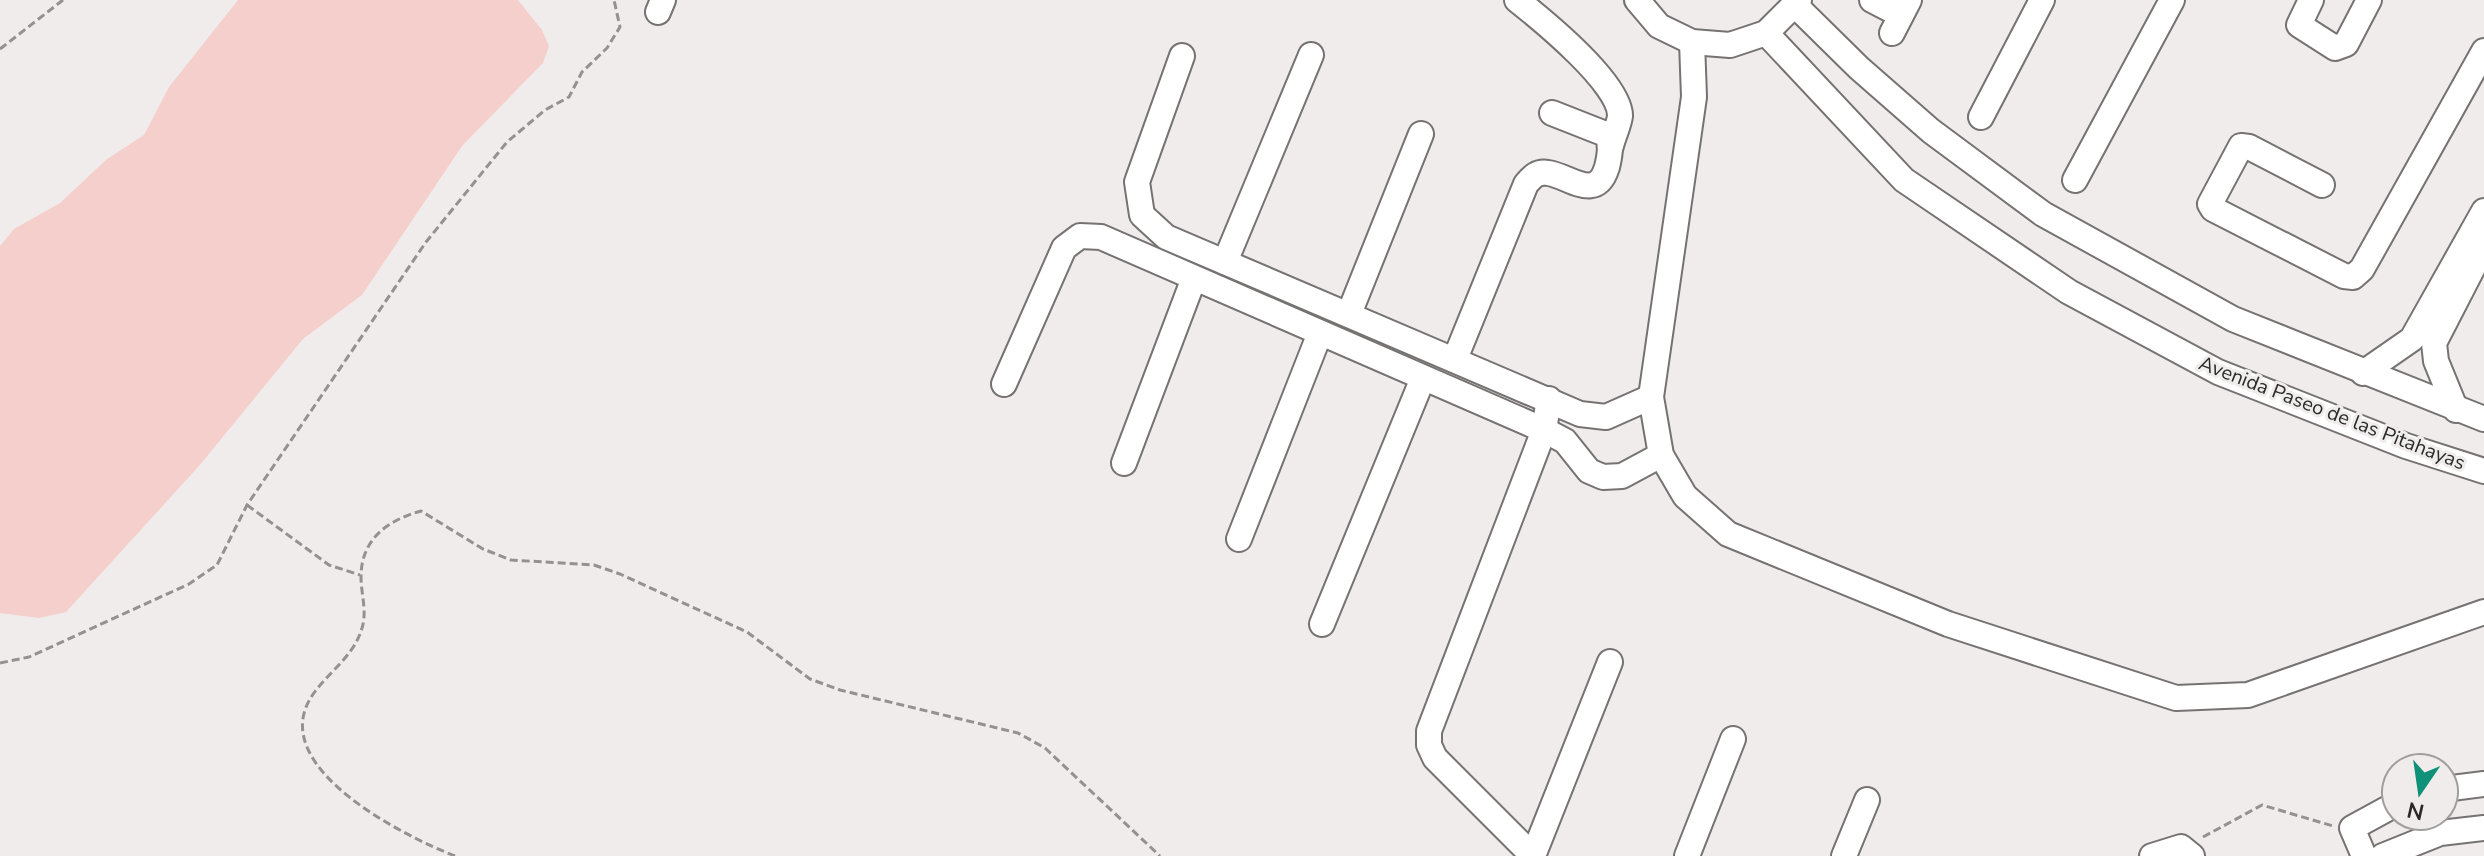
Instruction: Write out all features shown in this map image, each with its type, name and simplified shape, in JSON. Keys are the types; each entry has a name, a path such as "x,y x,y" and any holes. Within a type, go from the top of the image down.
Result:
{"street":[{"path":"1455,359 1526,184 1534,174 1547,172 1582,187 1596,185 1604,176 1620,115 1612,94 1551,26 1517,0"},
{"path":"1637,0 1659,26 1692,42 1730,45 1766,33 1797,3 1859,68 1931,131 2043,214 2233,319 2484,419"},
{"path":"1872,0 1901,16"},
{"path":"1981,117 2042,0"},
{"path":"2075,180 2172,0"},
{"path":"2311,0 2299,25 2341,48 2369,0"},
{"name":"Avenida Paseo de las Pitahayas","path":"1766,33 1904,180 2069,292 2218,372 2406,446 2484,471"},
{"path":"1692,42 1694,97 1651,397 1661,455 1685,496 1728,534 1948,624 2176,698 2248,695 2484,612"},
{"path":"2322,185 2249,147 2241,146 2212,194 2210,204 2213,209 2318,263 2353,277 2362,269 2484,51"},
{"path":"1225,262 1311,55"},
{"path":"1182,56 1137,182 1142,215 1166,237 1580,414 1606,417 1651,397"},
{"path":"1552,113 1608,135 1611,146"},
{"path":"1349,314 1421,134"},
{"path":"2363,373 2412,339 2484,211"},
{"path":"1004,384 1064,248 1080,236 1101,237 1544,430 1565,441 1589,471 1603,477 1622,476 1661,455"},
{"path":"2456,410 2436,361 2434,343 2484,246"},
{"path":"1124,463 1194,278"},
{"path":"1239,539 1320,333"},
{"path":"1322,624 1423,378"},
{"path":"1549,399 1544,430 1429,731 1429,745 1435,758 1533,856 1610,662"},
{"path":"1687,856 1733,739"},
{"path":"2460,787 2484,784"},
{"path":"1844,856 1867,800"},
{"path":"2364,856 2352,828 2380,813"},
{"path":"2383,856 2440,833 2484,828"},
{"path":"2152,856 2187,852"}],"path":[{"path":"0,49 63,0"},
{"path":"0,663 29,657 189,584 217,565 247,505 426,242 507,142 545,110 569,97 582,72 607,48 620,27 614,0"},
{"path":"247,505 329,565 360,575"},
{"path":"455,856 391,827 361,809 312,757 303,743 303,723 309,700 349,654 362,631 365,604 360,575 367,554 382,526 421,511 483,549 511,560 594,565 620,574 747,632 810,679 840,690 1018,733 1045,748 1160,856"},
{"path":"2187,852 2262,805 2323,825 2352,828"}],"shaded area":[{"path":"238,0 518,0 542,30 549,46 543,63 462,146 362,295 303,339 199,466 66,612 39,618 0,613 0,246 14,229 60,203 107,159 144,135 169,87"}]}
